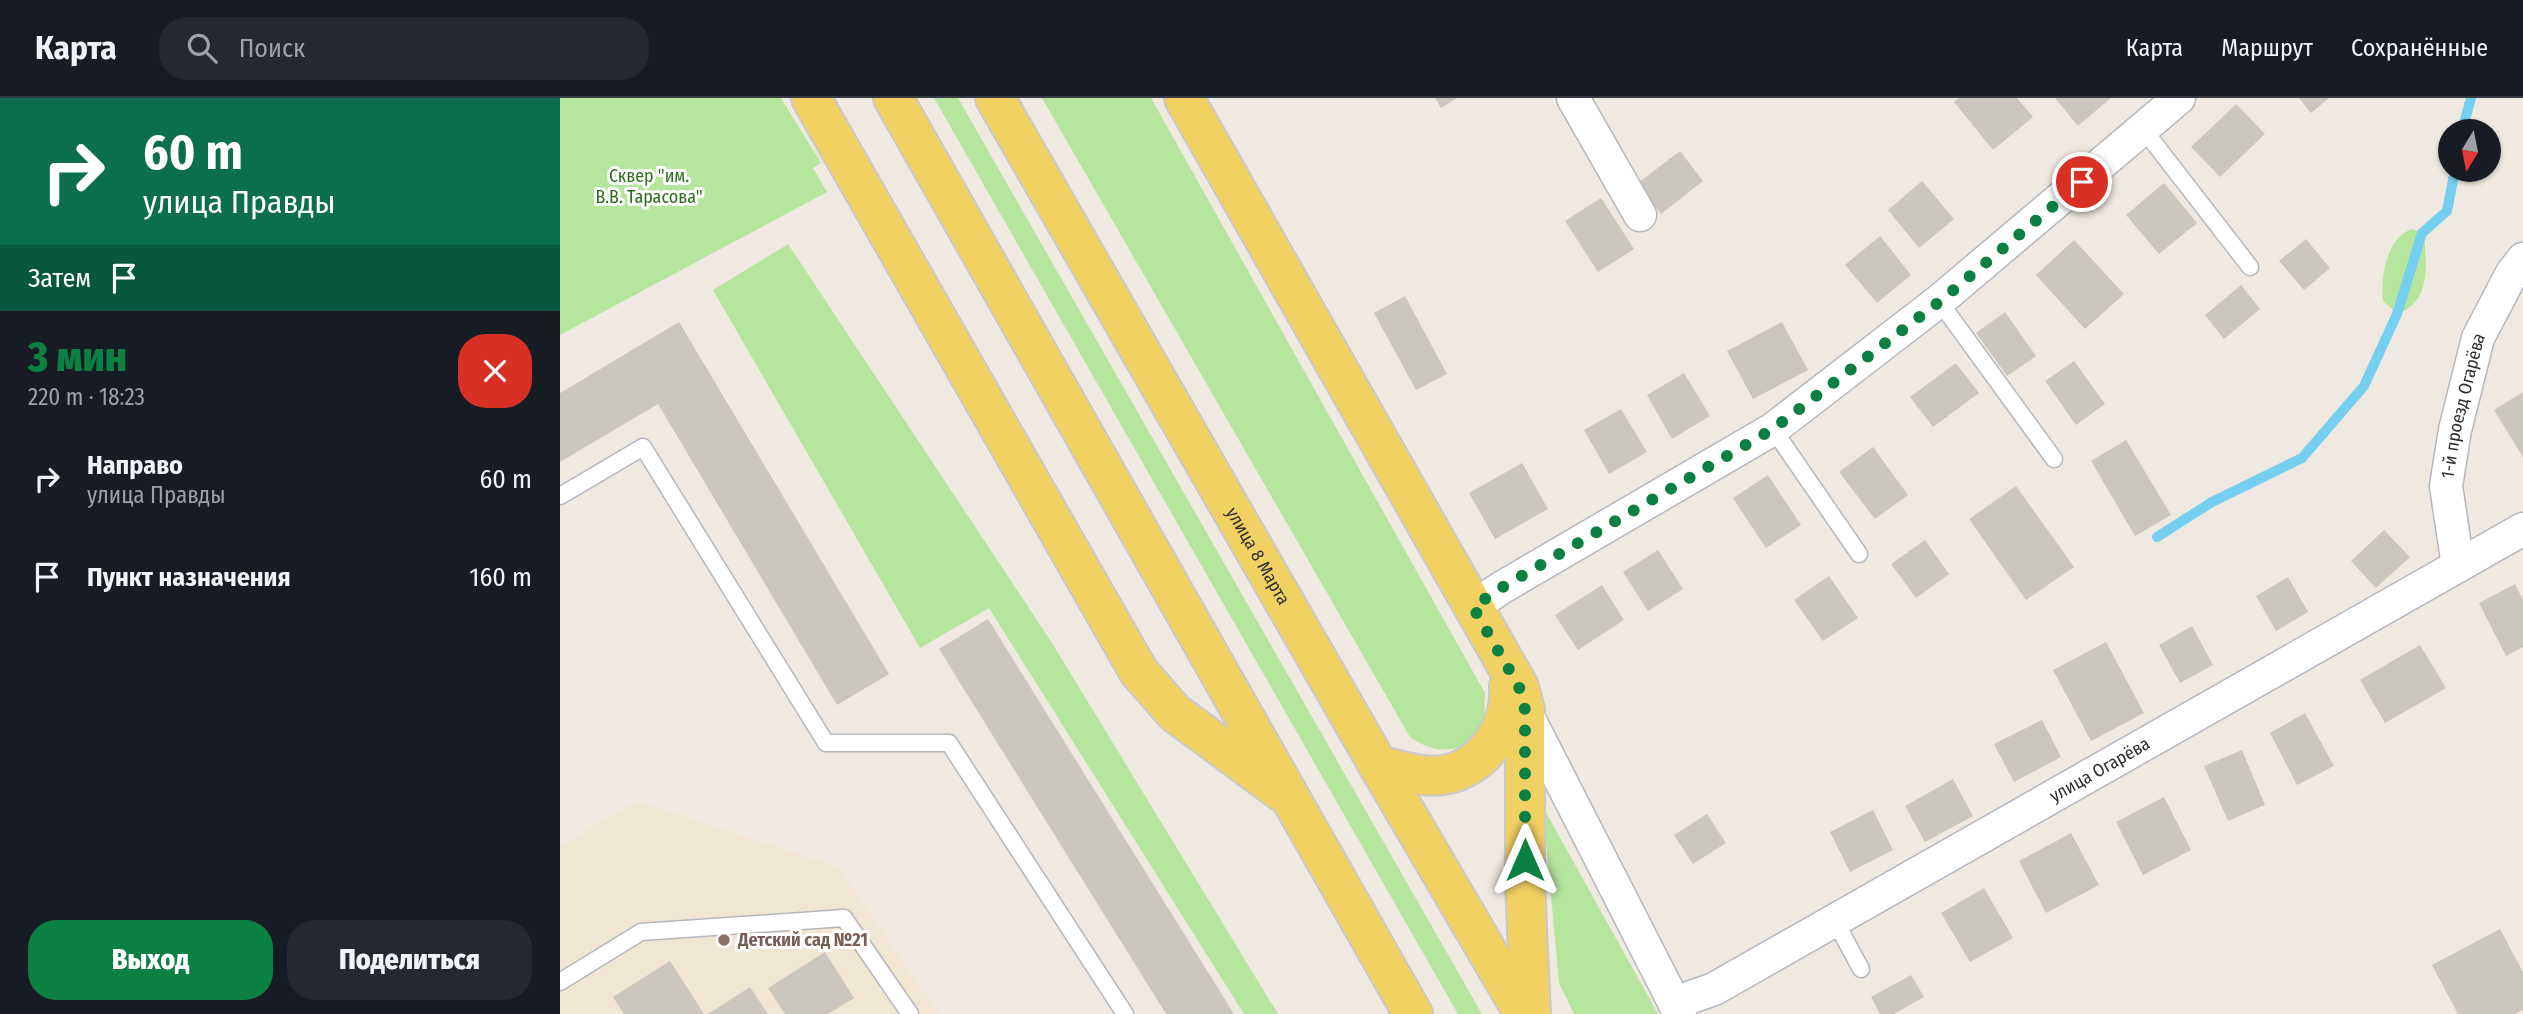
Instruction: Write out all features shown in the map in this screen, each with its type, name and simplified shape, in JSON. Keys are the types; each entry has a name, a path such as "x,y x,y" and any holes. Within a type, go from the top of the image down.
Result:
{"main road":[{"path":"811,98 1139,672 1175,713 1292,799"},
{"path":"893,98 1413,1014"},
{"name":"улица 8 Марта","path":"995,98 1524,1014"},
{"path":"1184,98 1519,687 1525,710 1525,885 1531,1014"},
{"path":"1378,765 1414,774 1441,776 1465,769 1487,751 1504,724 1510,696 1508,670"}],"street":[{"path":"1573,98 1640,215"},
{"path":"1473,607 1773,429 1939,302 2179,98"},
{"name":"1-й проезд Огарёва","path":"2458,566 2446,486 2455,430 2478,338 2512,273 2523,259"},
{"name":"улица Огарёва","path":"1677,1008 2523,529"},
{"path":"1525,710 1677,1008"}],"lane":[{"path":"2144,130 2250,267"},
{"path":"1939,302 2054,459"},
{"path":"1773,429 1859,554"},
{"path":"560,496 643,447 826,743 949,743 1125,1014"},
{"path":"560,982 641,932 844,918 910,1014"},
{"path":"1835,919 1861,970"}],"shaded area":[{"name":"Детский сад №21","path":"637,801 838,867 939,1014 560,1014 560,846"}],"green space":[{"name":"Сквер \"им. В.В. Тарасова\"","path":"560,98 781,98 821,163 813,168 827,192 560,335"},
{"path":"934,98 958,98 1482,1014 1458,1014"},
{"path":"1042,98 1151,98 1485,693 1484,723 1467,746 1437,749 1410,737"},
{"path":"2412,229 2422,233 2424,240 2425,277 2417,299 2397,314 2383,301 2384,270 2397,240"},
{"path":"788,244 1052,643 1278,1014 1244,1014 989,608 920,648 713,290"},
{"path":"1543,807 1658,1014 1574,1014 1559,983"}],"building":[{"path":"1435,98 1457,98 1441,108"},
{"path":"1959,98 2017,98 2033,117 1993,150 1954,102"},
{"path":"2055,98 2111,98 2078,126"},
{"path":"2299,98 2329,98 2311,113"},
{"path":"2236,104 2265,134 2220,177 2191,147"},
{"path":"1680,151 1703,181 1661,214 1638,183"},
{"path":"1922,181 1954,219 1919,248 1888,210"},
{"path":"2164,183 2197,223 2159,254 2126,215"},
{"path":"1601,198 1634,249 1598,272 1565,221"},
{"path":"1880,236 1911,275 1877,303 1845,265"},
{"path":"2306,239 2330,268 2304,290 2279,261"},
{"path":"2074,240 2124,294 2085,329 2036,275"},
{"path":"2241,285 2260,309 2224,339 2205,315"},
{"path":"1405,296 1447,374 1416,390 1374,313"},
{"path":"2005,312 2036,356 2007,376 1976,333"},
{"path":"679,322 889,674 837,705 658,404 560,462 560,393"},
{"path":"1782,322 1808,370 1753,399 1727,351"},
{"path":"2074,361 2105,404 2076,425 2045,381"},
{"path":"1956,363 1979,393 1933,427 1910,397"},
{"path":"1684,373 1710,416 1672,439 1647,395"},
{"path":"2523,392 2523,457 2494,410"},
{"path":"1621,409 1647,452 1609,474 1584,430"},
{"path":"2126,440 2171,515 2135,536 2091,461"},
{"path":"1873,447 1908,495 1875,519 1839,472"},
{"path":"1522,463 1548,509 1495,539 1469,493"},
{"path":"1768,475 1801,525 1766,548 1733,498"},
{"path":"2016,486 2074,567 2026,600 1969,519"},
{"path":"2384,530 2410,557 2376,588 2351,561"},
{"path":"1925,540 1949,574 1916,598 1891,564"},
{"path":"1658,550 1683,589 1648,611 1623,572"},
{"path":"1829,576 1858,618 1823,641 1794,600"},
{"path":"2288,577 2308,612 2276,631 2256,596"},
{"path":"2515,584 2523,600 2523,647 2506,656 2479,603"},
{"path":"1602,585 1624,620 1578,650 1555,615"},
{"path":"988,619 1234,1014 1166,1014 939,649"},
{"path":"2192,626 2213,665 2180,683 2159,645"},
{"path":"2106,642 2144,713 2091,741 2053,670"},
{"path":"2420,645 2446,688 2385,723 2360,680"},
{"path":"2305,713 2334,766 2297,785 2270,733"},
{"path":"2042,720 2061,757 2014,782 1994,744"},
{"path":"2242,750 2265,805 2228,821 2204,766"},
{"path":"1953,779 1973,816 1925,842 1905,806"},
{"path":"2164,797 2191,850 2143,875 2116,822"},
{"path":"1873,810 1893,850 1850,872 1830,832"},
{"path":"1707,814 1726,843 1693,864 1674,835"},
{"path":"2071,833 2099,885 2046,913 2019,861"},
{"path":"1984,888 2013,938 1970,962 1941,913"},
{"path":"2500,929 2523,972 2523,1010 2515,1014 2458,1014 2432,965"},
{"path":"825,952 854,998 828,1014 785,1014 768,988"},
{"path":"670,961 704,1014 624,1014 613,997"},
{"path":"1911,975 1924,997 1894,1014 1880,1014 1871,997"},
{"path":"750,987 768,1014 708,1014"}],"waterway":[{"path":"2465,119 2471,98"},
{"path":"2157,537 2212,502 2302,458 2364,386 2397,314 2422,233 2447,211 2453,182"}],"place":[{"name":"Детский сад №21","path":"724,940"}],"route":[{"path":"1525,860 1525,710 1519,687 1473,607 1773,429 1939,302 2082,182"}]}
